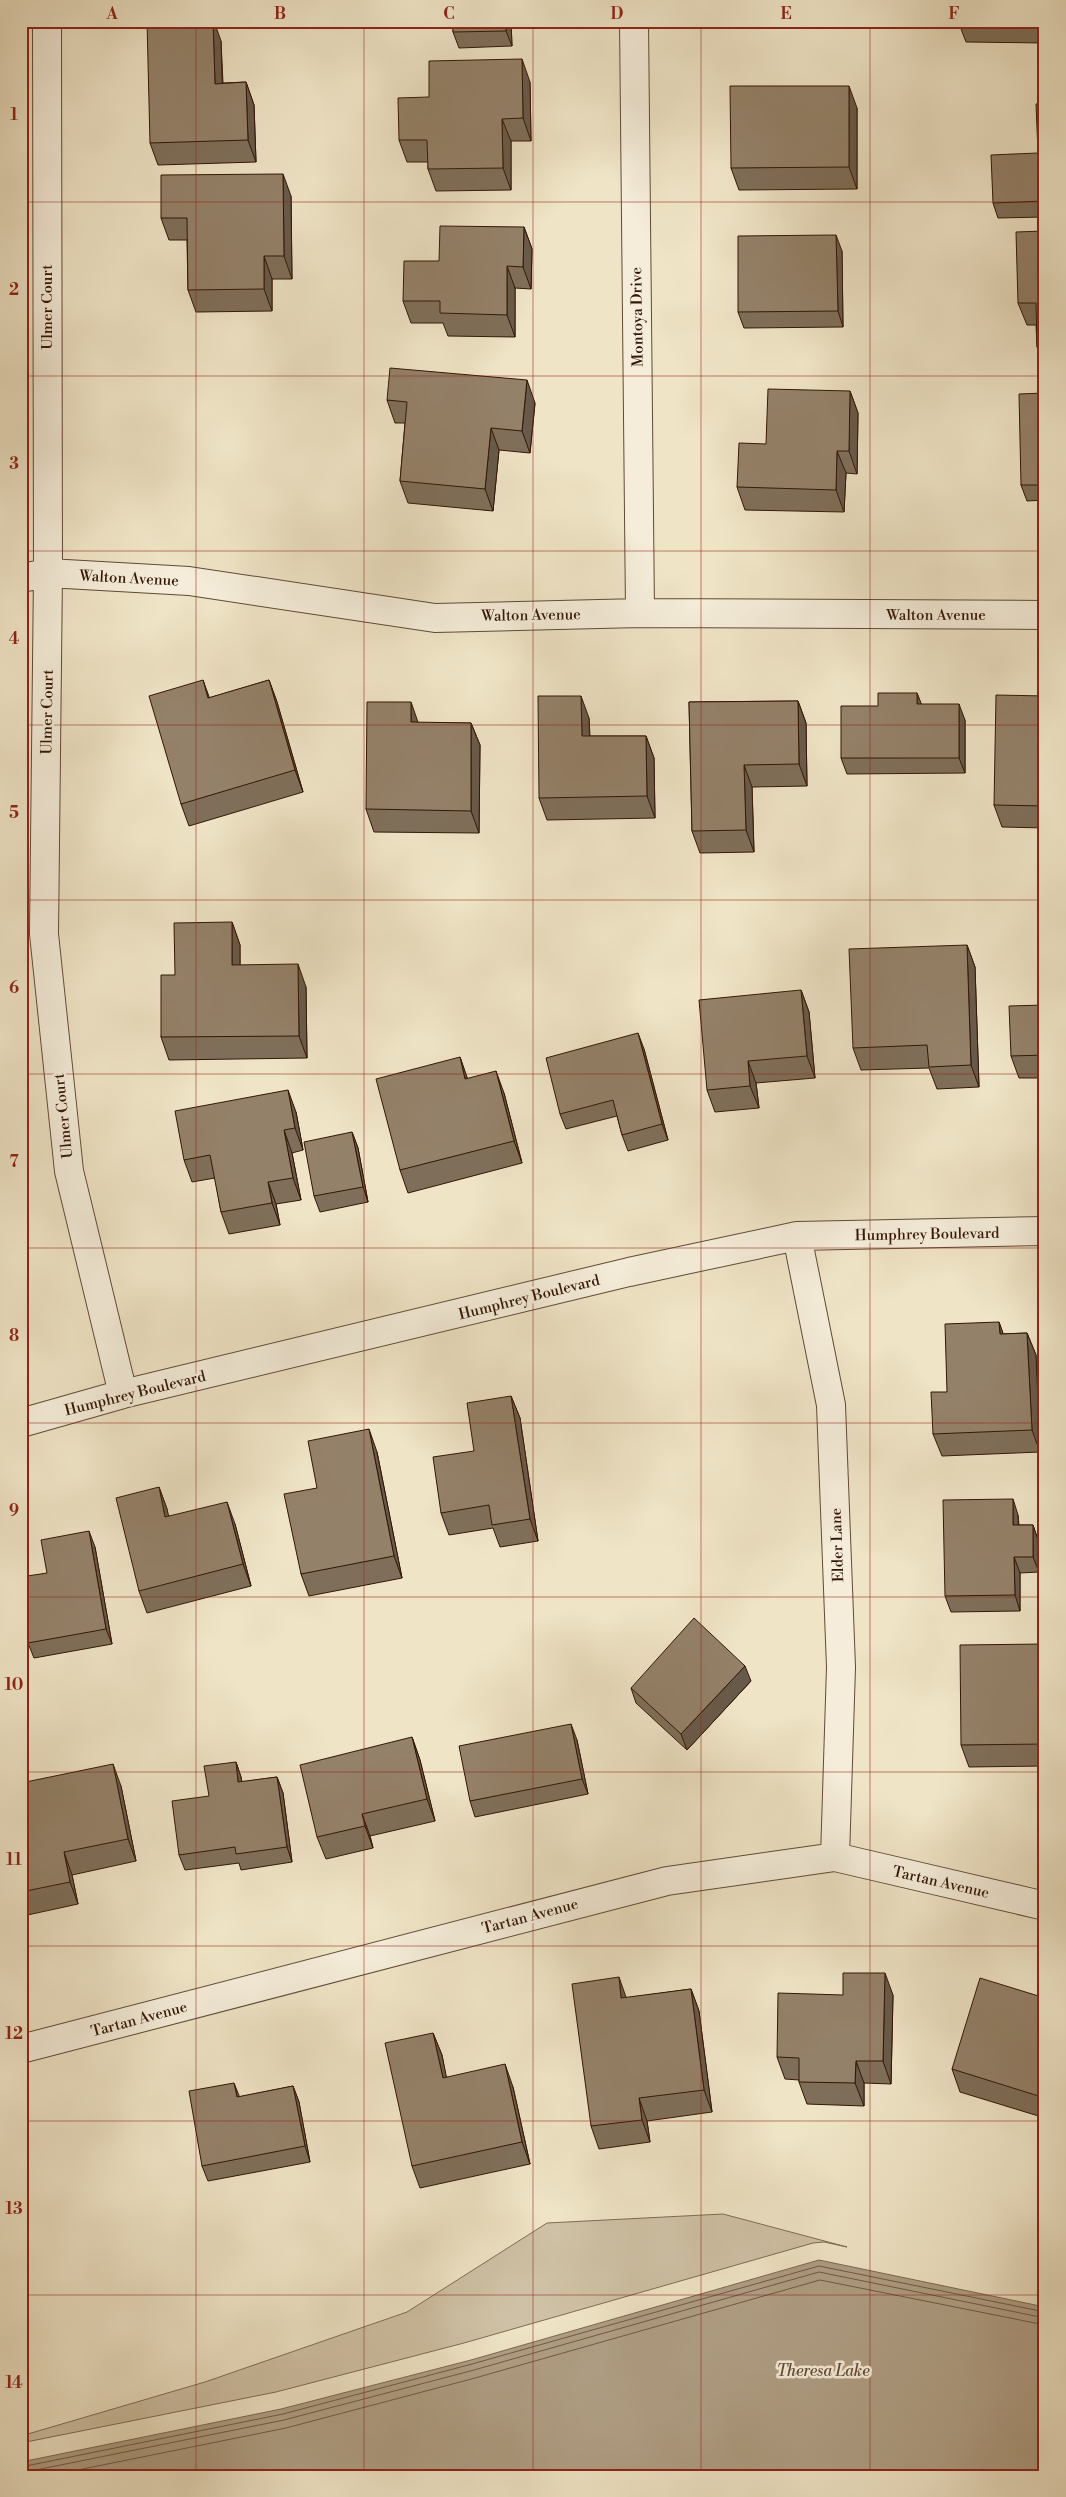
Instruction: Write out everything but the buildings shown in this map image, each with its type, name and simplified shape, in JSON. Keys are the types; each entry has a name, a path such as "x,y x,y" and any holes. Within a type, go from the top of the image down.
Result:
{"street":[{"name":"Ulmer Court","path":"47,21 48,573 44,934 69,1171 123,1394"},
{"name":"Montoya Drive","path":"634,21 640,613"},
{"name":"Walton Avenue","path":"21,578 48,573 189,581 435,618 640,613 1045,615"},
{"name":"Humphrey Boulevard","path":"21,1423 123,1394 629,1272 796,1236 1045,1231"},
{"name":"Elder Lane","path":"796,1236 831,1405 841,1667 835,1857"},
{"name":"Tartan Avenue","path":"21,2049 667,1881 835,1857 1045,1906"}],"shaded area":[{"path":"723,2214 847,2247 824,2242 813,2243 464,2343 276,2392 21,2443 21,2436 205,2382 407,2312 547,2223"}],"water":[{"name":"Theresa Lake","path":"819,2260 1045,2307 1045,2476 21,2476 21,2462 281,2409 471,2360"}]}
